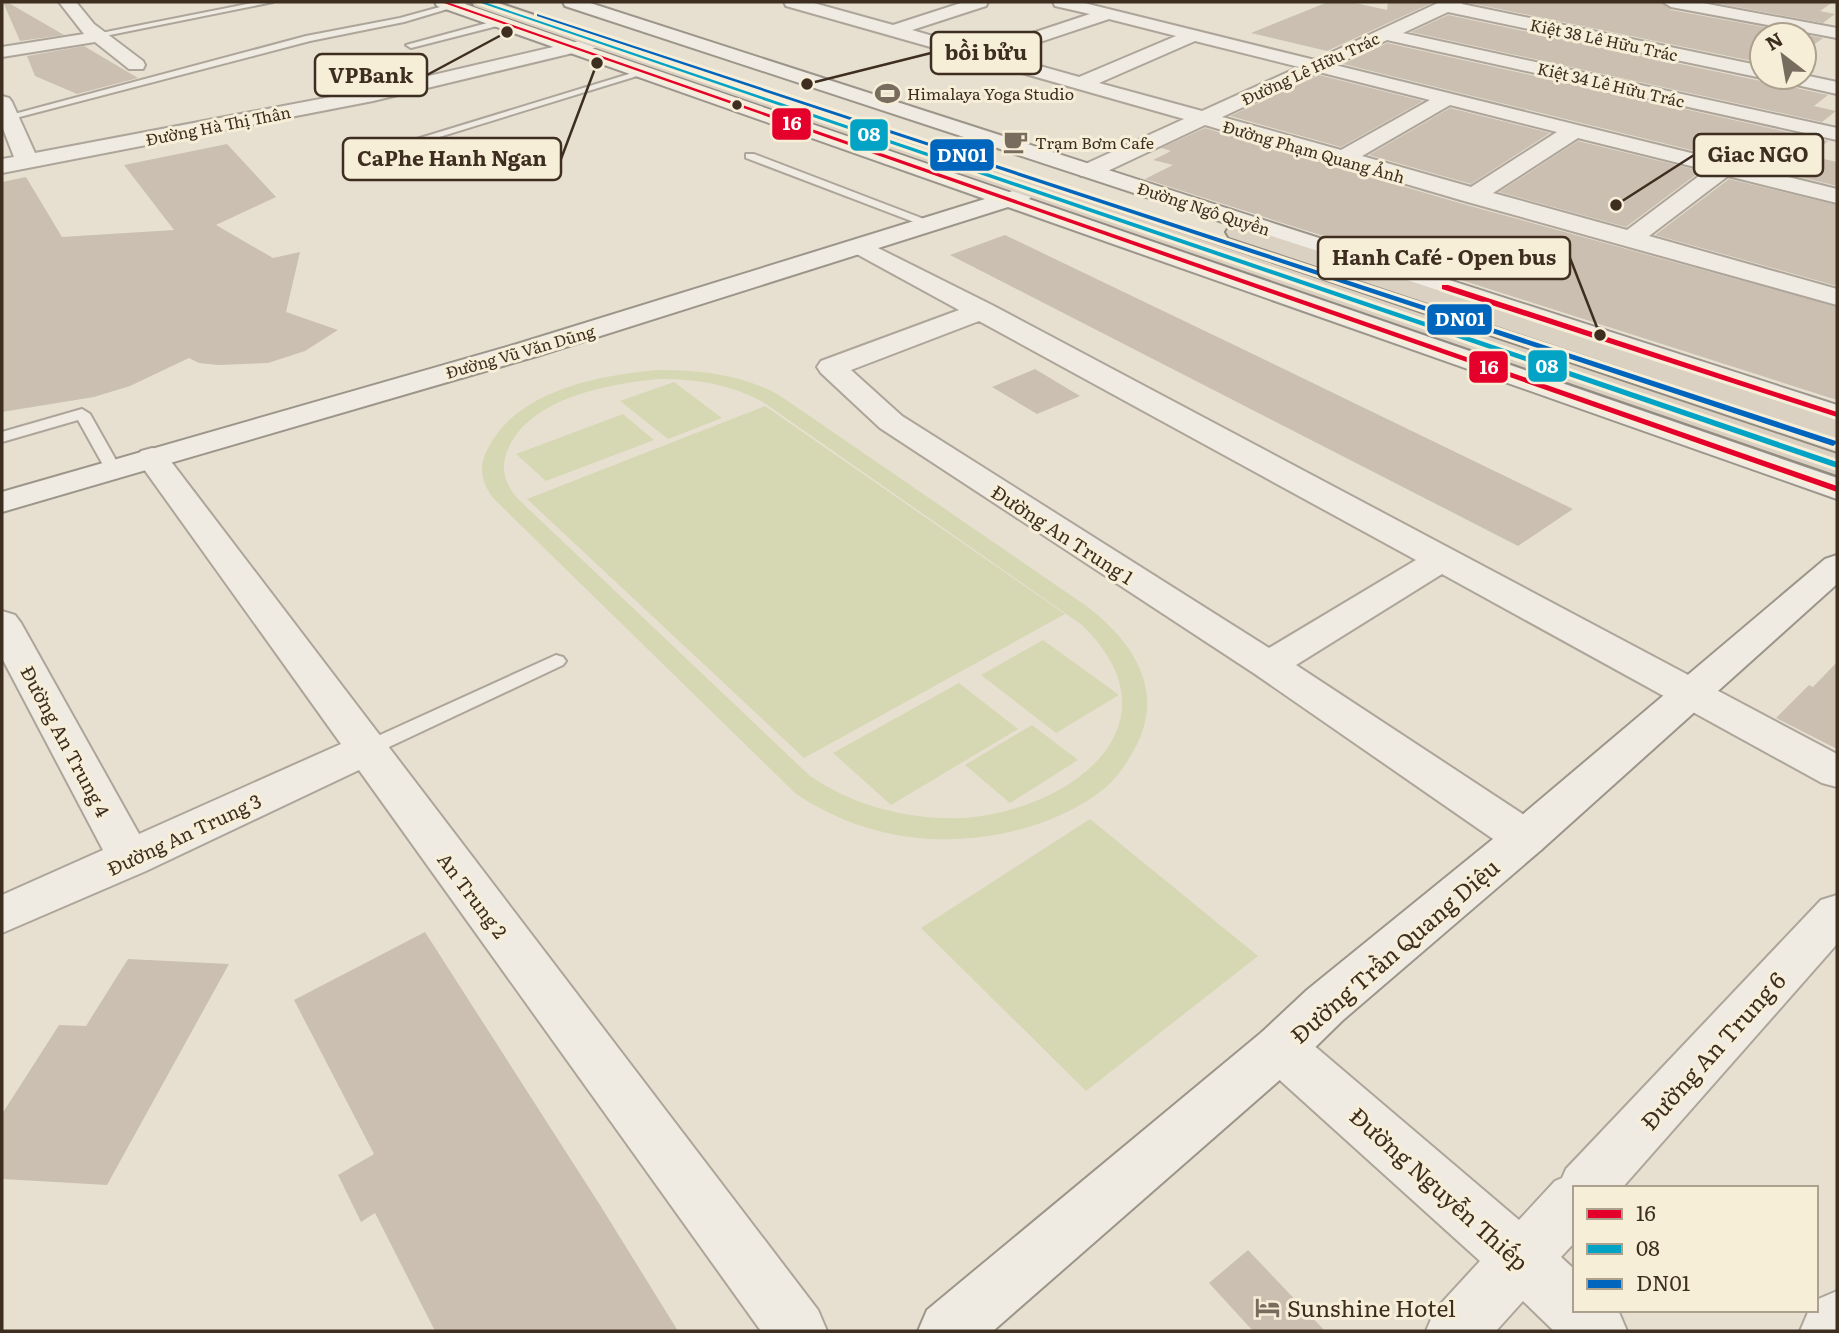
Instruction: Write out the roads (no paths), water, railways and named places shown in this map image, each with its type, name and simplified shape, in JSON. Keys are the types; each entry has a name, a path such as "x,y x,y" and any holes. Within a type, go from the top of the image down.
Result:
{"highway":[{"name":"Đường Ngô Quyền","path":"480,2 585,44 1024,195 1837,465"},
{"name":"Đường Ngô Quyền","path":"543,2 1080,175 1837,430"},
{"path":"1024,195 1080,175"}],"street":[{"path":"67,2 95,34 136,65"},
{"name":"Đường Ngô Quyền","path":"571,2 1080,175 1837,415"},
{"name":"Đường Phạm Quang Ảnh","path":"792,2 1340,159 1837,297"},
{"path":"893,31 980,2"},
{"path":"1060,2 1837,195"},
{"path":"1671,2 1837,33"},
{"name":"Đường Ngô Quyền","path":"454,3 502,22 585,44 645,72 1024,195 1837,489"},
{"name":"Đường Lê Hữu Trác","path":"1080,175 1451,4"},
{"name":"Kiệt 38 Lê Hữu Trác","path":"1451,4 1748,69"},
{"path":"980,56 1108,14"},
{"path":"2,52 87,38 95,34"},
{"name":"Kiệt 34 Lê Hữu Trác","path":"1385,34 1837,134"},
{"path":"1079,84 1194,35"},
{"name":"Đường Hà Thị Thân","path":"2,166 373,95 585,44"},
{"path":"1818,84 1837,88"},
{"path":"1340,159 1447,99"},
{"path":"5,109 27,161"},
{"path":"1472,196 1574,131"},
{"path":"1629,240 1724,168"},
{"name":"Đường Vũ Văn Dũng","path":"2,502 527,350 1024,195"},
{"path":"863,247 1837,772"},
{"name":"Đường An Trung 1","path":"982,312 831,368 891,422 1269,665"},
{"name":"An Trung 2","path":"132,463 365,750 797,1331"},
{"path":"1442,559 1269,665 1525,838"},
{"name":"Đường Trần Quang Diệu","path":"948,1331 1280,1048 1325,1005 1525,838 1837,566"},
{"name":"Đường An Trung 4","path":"2,623 130,859"},
{"name":"Đường An Trung 3","path":"2,915 365,750"},
{"name":"Đường An Trung 6","path":"1588,1186 1837,913"},
{"name":"Đường Nguyễn Thiếp","path":"1280,1048 1521,1259 1573,1308"},
{"path":"1456,1331 1573,1202"},
{"name":"Đường Nguyễn Thiếp","path":"1577,1312 1597,1331"},
{"path":"1830,1331 1837,1321"}],"lane":[{"path":"95,34 269,2"},
{"path":"5,109 334,32 401,20 454,3"},
{"path":"411,45 502,22"},
{"path":"354,160 645,72"},
{"path":"750,156 931,224"},
{"path":"2,437 82,414 132,463"},
{"path":"365,750 556,661"}],"place":[{"name":"VPBank","path":"507,32"},
{"name":"CaPhe Hanh Ngan","path":"597,63"},
{"name":"bồi bửu","path":"807,84"},
{"name":"Himalaya Yoga Studio","path":"887,93"},
{"name":"Trạm Bơm Cafe","path":"1015,142"},
{"name":"Giac NGO","path":"1616,205"},
{"name":"Hanh Café - Open bus","path":"1600,335"},
{"name":"Sunshine Hotel","path":"1267,1307"}]}
